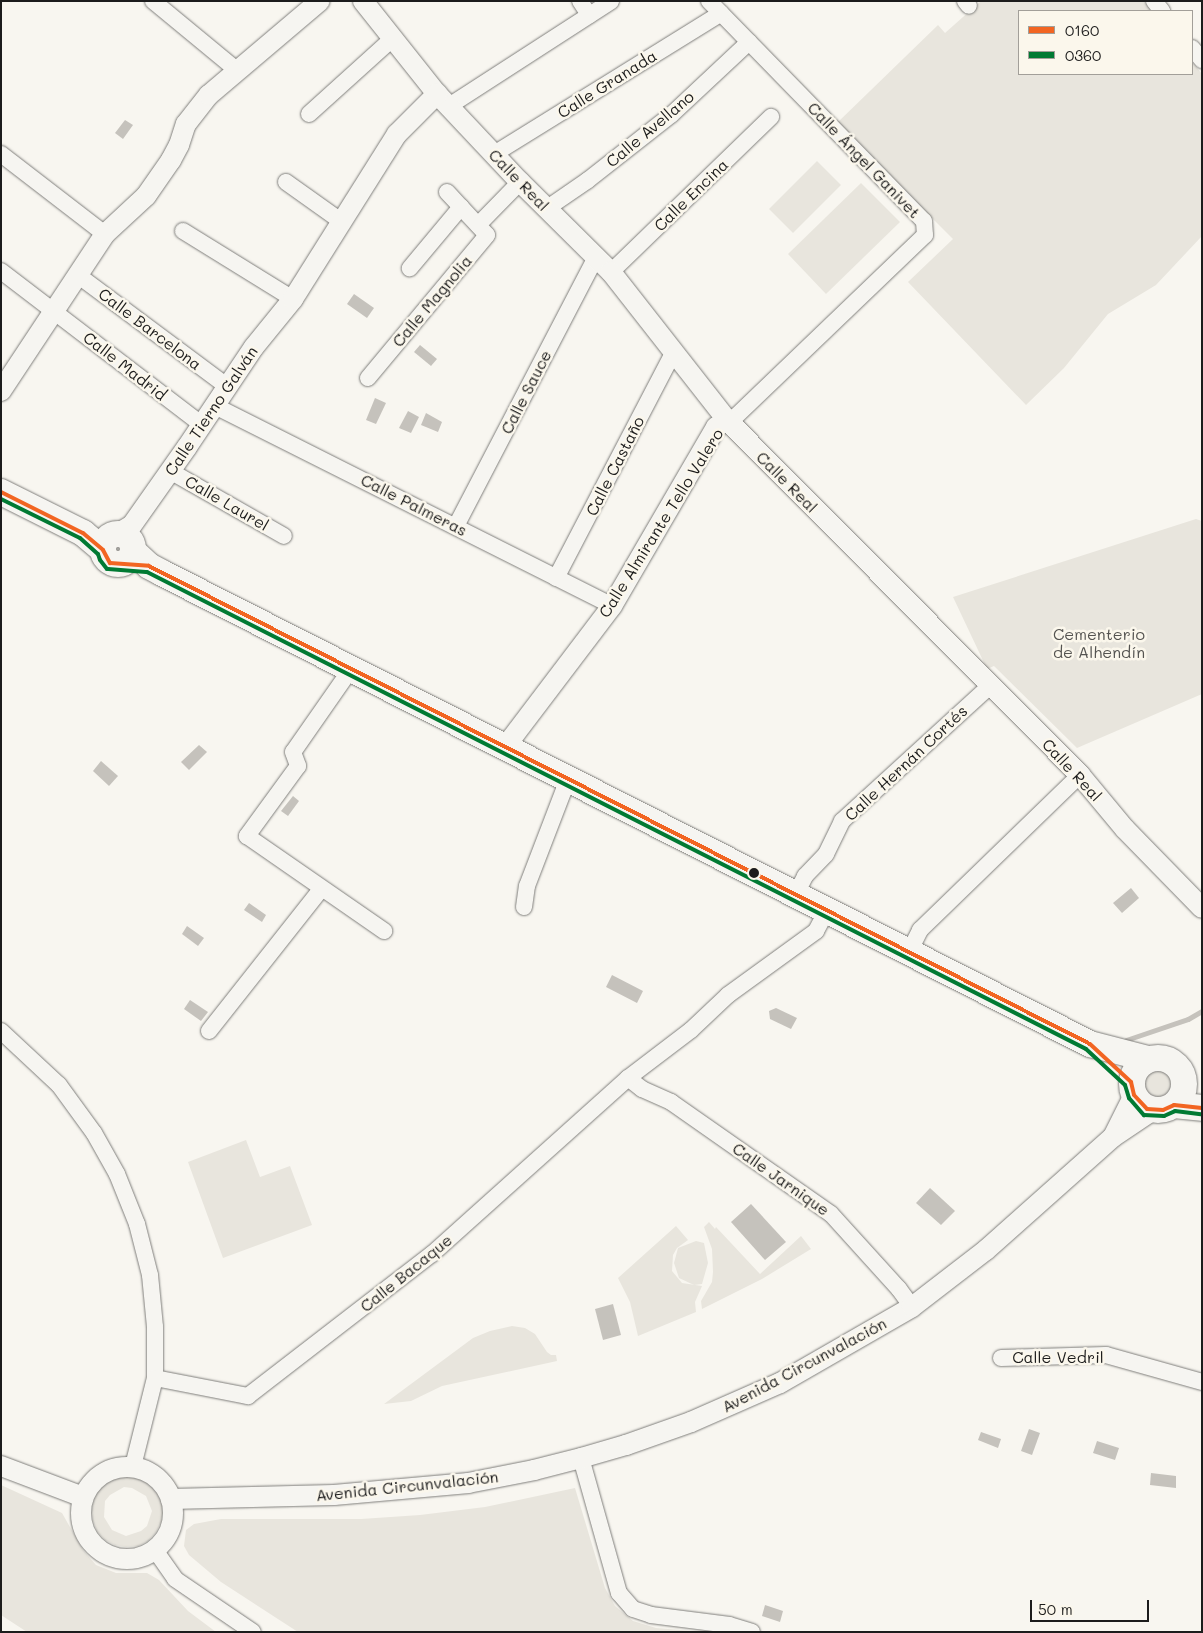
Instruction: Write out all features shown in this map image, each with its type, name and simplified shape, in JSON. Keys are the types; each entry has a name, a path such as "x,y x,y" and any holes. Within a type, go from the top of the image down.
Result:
{"main road":[{"path":"1,492 82,533 125,546 351,669 1090,1044 1148,1059 1161,1058 1171,1061 1192,1082 1183,1092 1148,1098"},
{"path":"1090,1044 1148,1098 1202,1108"},
{"path":"1148,1059 1136,1069 1148,1098"}],"street":[{"path":"153,1 238,70"},
{"path":"1,391 79,276 105,234 146,196 171,160 179,145 186,124 209,95 320,1"},
{"name":"Calle Real","path":"363,1 443,100 546,209 611,272 673,354 727,420 1080,776 1125,830 1202,908"},
{"path":"443,100 585,8 611,1"},
{"name":"Calle Ángel Ganivet","path":"709,1 924,221 925,235 735,417 727,420"},
{"name":"Calle Granada","path":"494,154 721,13"},
{"path":"309,114 394,38"},
{"name":"Calle Avellano","path":"546,209 588,180 671,115 749,42"},
{"path":"1193,49 1202,60"},
{"name":"Calle Tierno Galván","path":"125,546 170,471 254,347 292,299 397,134 443,100"},
{"name":"Calle Encina","path":"611,272 771,117"},
{"path":"1,154 105,234"},
{"path":"286,182 342,222"},
{"path":"447,192 478,225 520,182"},
{"path":"410,268 461,207"},
{"name":"Calle Magnolia","path":"368,378 487,235 478,225"},
{"path":"182,230 292,299"},
{"name":"Calle Sauce","path":"456,526 596,257"},
{"name":"Calle Madrid","path":"1,272 196,420"},
{"name":"Calle Barcelona","path":"79,276 221,382"},
{"name":"Calle Castaño","path":"556,578 673,354"},
{"name":"Calle Palmeras","path":"215,406 612,606"},
{"name":"Calle Almirante Tello Valero","path":"505,747 612,606 716,427 727,420"},
{"name":"Calle Laurel","path":"170,471 284,536"},
{"path":"351,669 293,752 298,766 247,836 384,931"},
{"name":"Calle Hernán Cortés","path":"796,894 805,876 826,854 842,821 990,686"},
{"path":"909,952 920,930 1080,776"},
{"path":"524,907 527,886 568,779"},
{"path":"210,1031 321,889"},
{"name":"Calle Bacaque","path":"155,1378 248,1396 432,1254 628,1078 691,1030 728,995 816,931 827,910"},
{"path":"1,1031 59,1085 94,1133 118,1174 137,1224 150,1275 155,1327 155,1378 133,1466"},
{"name":"Calle Jarnique","path":"628,1078 642,1089 671,1102 831,1214 912,1306"},
{"name":"Avenida Circunvalación","path":"171,1499 334,1496 468,1483 534,1470 581,1458 662,1433 726,1409 780,1383 912,1306 986,1250 1113,1136 1148,1098"},
{"name":"Calle Vedril","path":"1001,1358 1106,1355 1202,1382"},
{"path":"581,1458 619,1593 633,1609 651,1615 729,1625 752,1632"},
{"path":"1,1466 83,1497"},
{"path":"120,1466 133,1466 146,1470 157,1477 166,1487 171,1499 173,1513 171,1527 165,1540 155,1550 131,1559 118,1558 100,1550 87,1536 82,1523 83,1497 89,1486 108,1470 120,1466"},
{"path":"155,1550 175,1578 253,1632"}],"green space":[{"path":"981,1 1144,1 1151,10 1018,10 1018,75 1193,75 1193,63 1202,74 1202,236 1156,285 1108,314 1064,368 1026,405 908,282 953,239 837,123 938,25 945,33"},
{"path":"817,161 841,185 793,233 769,209"},
{"path":"861,183 900,222 826,294 788,254"},
{"name":"Cementerio de Alhendín","path":"1196,519 1202,521 1202,694 1077,748 994,666 987,669 953,597"},
{"path":"1157,1070 1167,1074 1171,1084 1167,1094 1157,1098 1147,1094 1143,1084 1147,1074"},
{"path":"246,1140 260,1177 290,1166 312,1225 223,1258 188,1162"},
{"path":"709,1222 760,1274 801,1236 811,1249 762,1279 702,1309 701,1301 712,1282 713,1272 712,1249 704,1227"},
{"path":"676,1226 688,1240 677,1248 673,1255 672,1271 682,1283 702,1286 695,1302 696,1312 638,1336 630,1302 618,1278"},
{"path":"696,1241 704,1243 708,1263 702,1284 694,1285 679,1278 674,1263 678,1248"},
{"path":"512,1326 525,1328 535,1334 547,1352 551,1355 556,1355 557,1361 442,1386 411,1401 384,1404 473,1338 490,1331"},
{"path":"121,1476 134,1476 145,1480 155,1489 161,1499 163,1511 161,1522 156,1532 148,1541 138,1546 126,1547 115,1545 105,1540 97,1531 93,1521 92,1509 94,1498 100,1488 110,1480","holes":["124,1487 132,1488 146,1496 152,1511 147,1526 141,1531 126,1536 112,1530 104,1517 105,1501 110,1495"]},
{"path":"1,1485 62,1513 83,1550 96,1565 116,1573 147,1573 159,1580 188,1611 216,1632 27,1632 1,1615"},
{"path":"575,1488 605,1588 615,1606 633,1621 656,1628 704,1632 298,1632 221,1582 189,1555 184,1546 186,1530 194,1524 221,1519 361,1519 420,1515 485,1507"}],"shaded area":[{"path":"125,120 133,125 123,139 115,133"},
{"path":"354,294 374,308 367,318 347,304"},
{"path":"420,345 437,359 431,366 414,352"},
{"path":"375,398 386,403 376,424 366,420"},
{"path":"408,411 419,417 411,433 399,428"},
{"path":"426,413 442,422 438,432 421,425"},
{"path":"199,745 207,752 189,770 181,762"},
{"path":"101,761 118,776 109,786 93,771"},
{"path":"293,796 299,801 288,816 281,811"},
{"path":"1131,888 1139,898 1122,913 1113,903"},
{"path":"249,903 266,915 262,922 244,910"},
{"path":"187,926 204,938 198,946 182,934"},
{"path":"612,975 643,991 637,1003 606,987"},
{"path":"190,1000 208,1012 201,1021 184,1009"},
{"path":"776,1008 797,1018 791,1029 770,1019 769,1011"},
{"path":"930,1188 955,1211 941,1225 916,1203"},
{"path":"751,1204 786,1242 765,1260 731,1222"},
{"path":"613,1304 621,1335 603,1340 595,1309"},
{"path":"1029,1429 1040,1433 1032,1455 1021,1451"},
{"path":"981,1432 1001,1439 998,1448 978,1440"},
{"path":"1097,1441 1119,1448 1115,1460 1093,1453"},
{"path":"1151,1473 1176,1476 1176,1488 1150,1485"},
{"path":"765,1605 783,1611 780,1622 762,1616"}],"waterway":[{"path":"1126,1040 1188,1019 1202,1011"}],"transit line":[{"name":"0160","path":"1,492 83,533 103,550 110,563 149,566 1090,1044 1131,1082 1134,1095 1147,1109 1163,1110 1174,1105 1202,1108"},
{"name":"0360","path":"1,499 80,538 98,554 107,569 147,572 1086,1049 1125,1085 1129,1098 1144,1115 1164,1116 1175,1111 1201,1114"}]}
